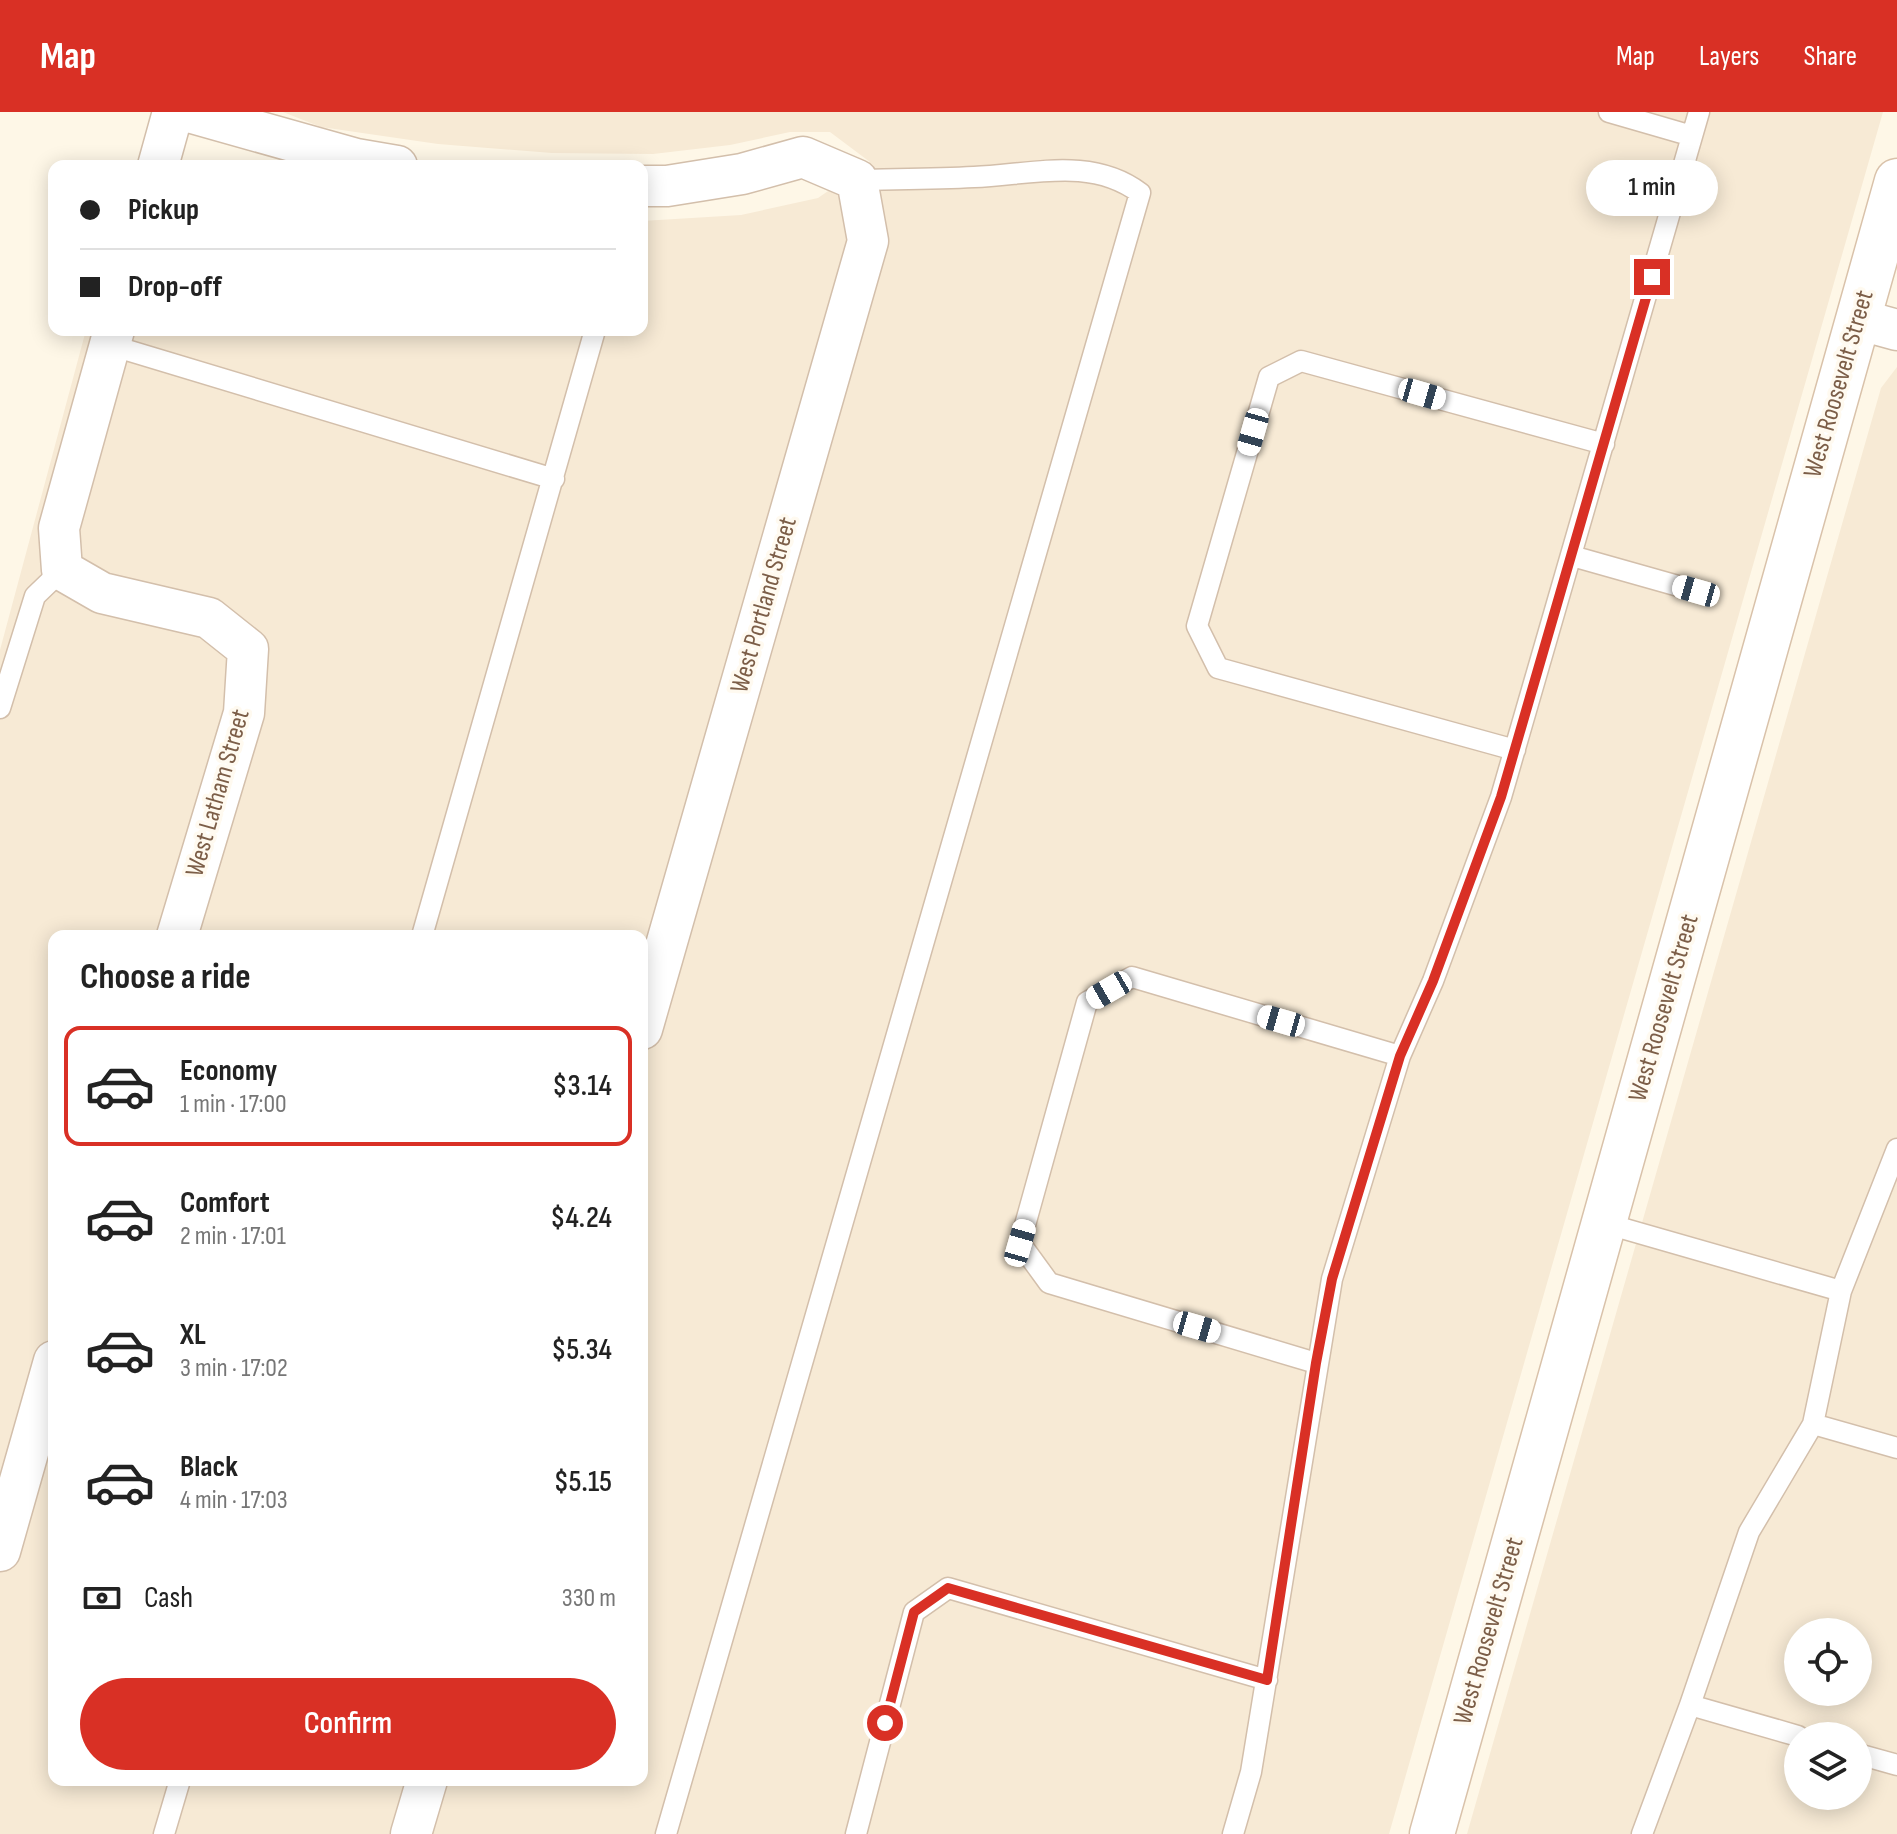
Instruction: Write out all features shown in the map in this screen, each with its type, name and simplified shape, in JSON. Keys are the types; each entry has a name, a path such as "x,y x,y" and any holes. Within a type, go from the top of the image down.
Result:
{"street":[{"path":"160,160 173,112"},
{"path":"189,112 362,160"},
{"path":"648,185 742,174 803,157 857,180"},
{"name":"West Portland Street","path":"648,1008 868,241 857,180"},
{"name":"West Roosevelt Street","path":"1432,1834 1604,1223 1877,325 1897,181"},
{"path":"62,570 59,528 112,338"},
{"name":"West Latham Street","path":"62,570 102,593 209,618 248,649 244,713 179,930"},
{"path":"0,1551 48,1382"},
{"path":"411,1834 425,1786"}],"lane":[{"path":"1609,112 1692,136"},
{"path":"1233,1834 1251,1772 1332,1279 1400,1056 1433,981 1515,750 1699,112"},
{"path":"666,1834 1140,193 1123,180 1062,168 978,177 857,180"},
{"path":"424,930 593,336"},
{"path":"112,338 554,479"},
{"path":"1515,750 1218,668 1197,626 1269,377 1301,361 1604,444"},
{"path":"1572,556 1696,591"},
{"path":"0,708 35,596 62,570"},
{"path":"1316,1363 1049,1283 1020,1243 1087,1002 1132,977 1400,1056"},
{"path":"1642,1834 1749,1532 1813,1424 1841,1291 1897,1149"},
{"path":"1604,1223 1841,1291"},
{"path":"1813,1424 1897,1448"},
{"path":"856,1834 914,1612 948,1588 1267,1680"},
{"path":"1690,1705 1784,1732"},
{"path":"1872,1758 1897,1765"},
{"path":"164,1834 178,1786"}],"shaded area":[{"path":"283,112 1883,112 1389,1834 0,1834 0,650 84,336 648,336 648,221 741,215 818,198 870,162 830,132 790,132 730,145 653,154 552,153 438,144 321,127"},
{"path":"1897,367 1897,1834 1467,1834 1881,388"}],"route":[{"path":"885,1723 914,1612 948,1588 1267,1680 1306,1422 1332,1279 1400,1056 1433,981 1501,797 1652,277"}]}
